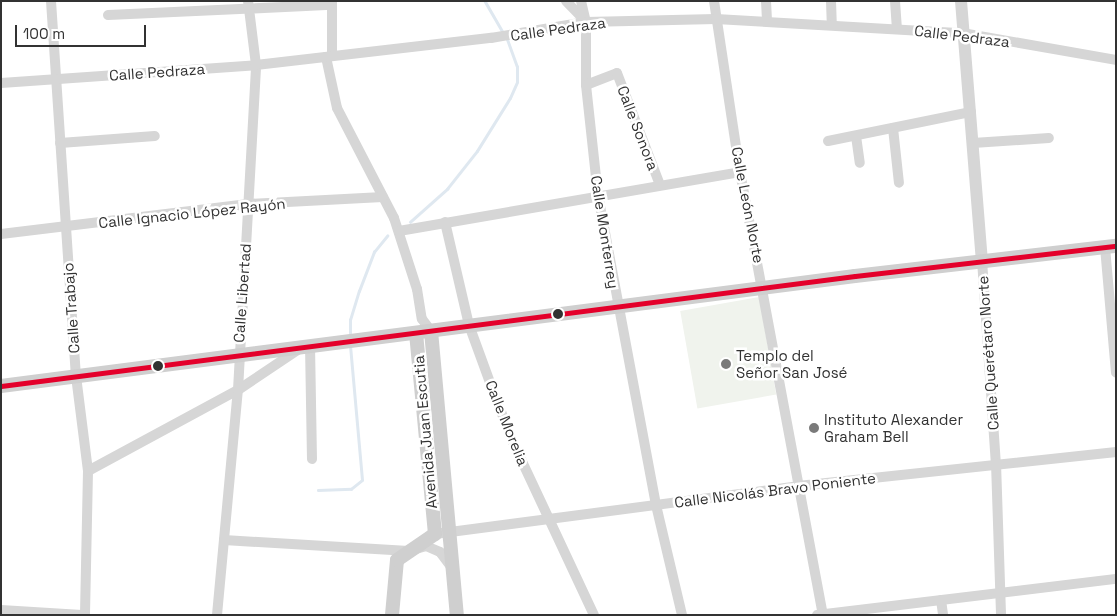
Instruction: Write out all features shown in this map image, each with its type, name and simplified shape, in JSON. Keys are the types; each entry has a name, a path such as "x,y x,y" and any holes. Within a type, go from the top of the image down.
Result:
{"main road":[{"path":"1,386 307,345 431,332 469,325 982,260 1110,247"},
{"name":"Avenida Juan Escutia","path":"431,332 442,534"},
{"name":"Avenida Juan Escutia","path":"416,333 442,534 452,569 457,615"},
{"path":"392,615 394,568 401,554 442,534"}],"street":[{"name":"Calle Trabajo","path":"51,1 76,376 88,471 84,615"},
{"path":"566,1 586,22"},
{"path":"581,1 586,22"},
{"name":"Calle León Norte","path":"714,1 740,172 764,289 821,614"},
{"path":"766,1 767,20"},
{"path":"831,1 832,24"},
{"path":"895,1 897,28"},
{"name":"Calle Querétaro Norte","path":"961,1 962,33 971,112 996,463 1001,615"},
{"path":"108,15 249,4 332,3 329,56 337,108 399,231 422,319"},
{"name":"Calle Libertad","path":"217,615 238,390 238,355 256,65 249,4"},
{"name":"Calle Pedraza","path":"1,83 256,65 511,36 586,22 716,19 767,20 962,33 1116,60"},
{"name":"Calle Monterrey","path":"586,22 586,84 598,195 617,306 656,504 682,615"},
{"name":"Calle Sonora","path":"586,84 617,73 660,185"},
{"path":"828,141 971,112"},
{"path":"893,128 899,183"},
{"path":"60,143 155,136"},
{"path":"856,136 860,162"},
{"path":"973,143 1049,138"},
{"path":"399,231 598,195 740,172"},
{"name":"Calle Ignacio López Rayón","path":"1,234 248,204 383,197"},
{"name":"Calle Morelia","path":"440,223 469,325 512,440 594,615"},
{"path":"1110,247 1116,373"},
{"name":"Avenida Juan Escutia","path":"422,319 431,332"},
{"name":"Avenida Juan Escutia","path":"416,333 422,319"},
{"path":"88,471 238,390 307,345"},
{"path":"307,345 312,459"},
{"name":"Calle Nicolás Bravo Poniente","path":"442,534 547,518 798,486 996,463 1116,452"},
{"path":"224,540 409,551 426,546 435,549 452,569"},
{"path":"821,614 1116,579"},
{"path":"941,600 942,615"},
{"path":"1,610 84,615"}],"shaded area":[{"path":"759,297 776,394 697,408 680,311"}],"waterway":[{"path":"485,1 503,32"},
{"path":"410,222 447,189 477,151 510,98 517,82 517,67 507,39"},
{"path":"350,337 350,320 359,291 374,252 387,236"},
{"path":"318,490 351,489 362,480 350,345"}],"transit line":[{"path":"1,386 855,276 1116,246"}],"place":[{"name":"Templo del Señor San José","path":"726,364"},
{"name":"Instituto Alexander Graham Bell","path":"814,428"}]}
